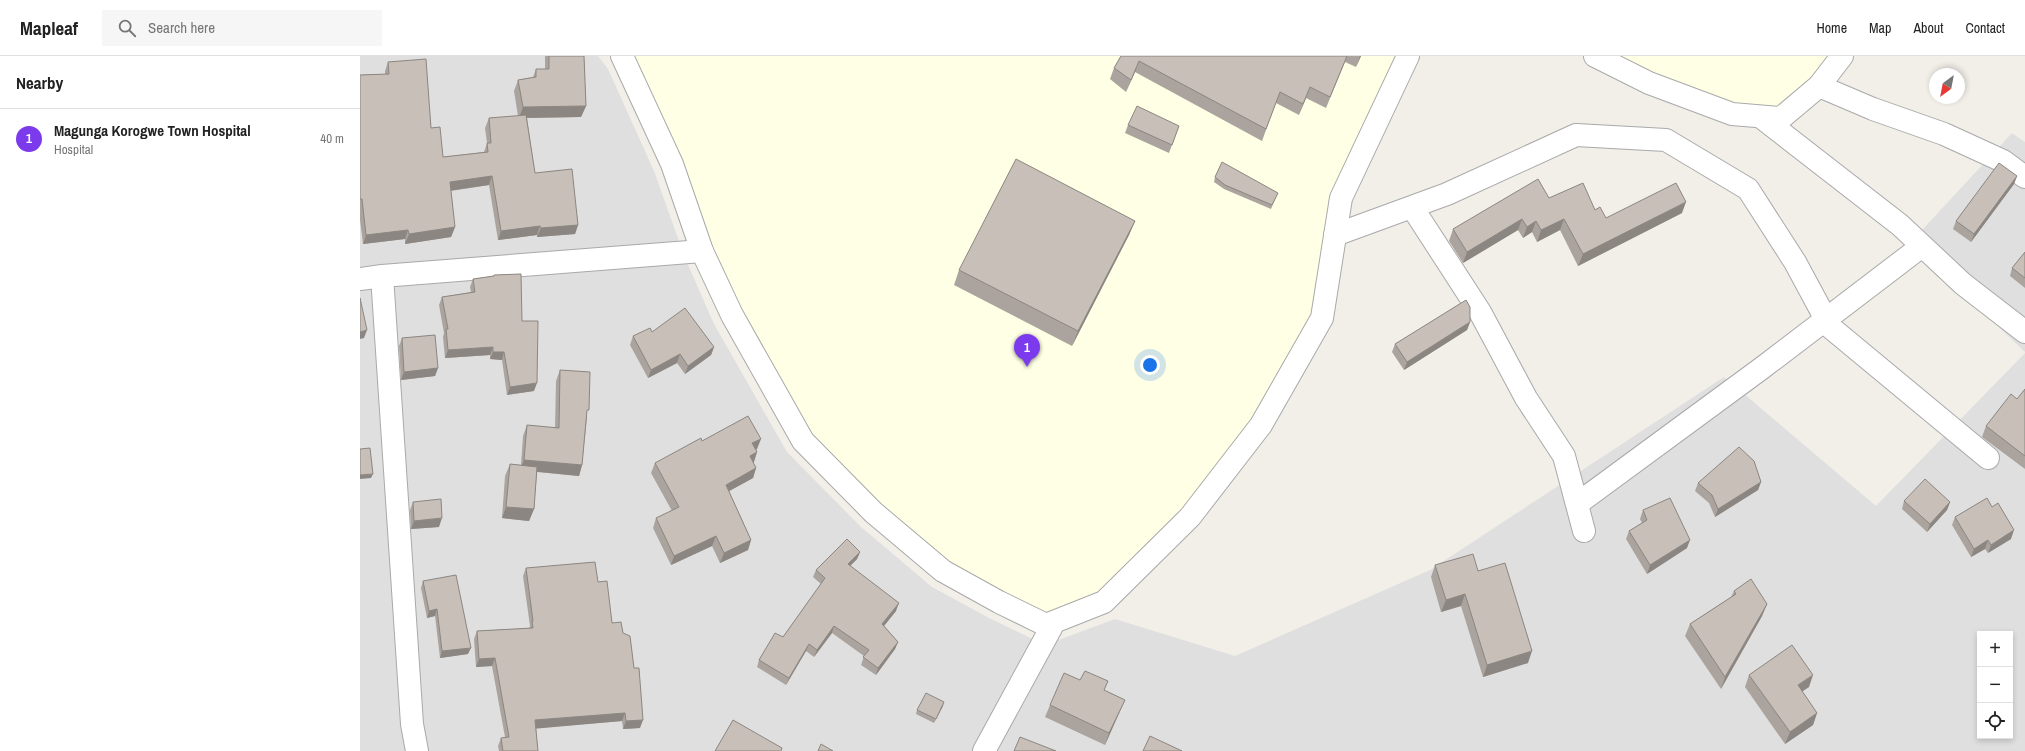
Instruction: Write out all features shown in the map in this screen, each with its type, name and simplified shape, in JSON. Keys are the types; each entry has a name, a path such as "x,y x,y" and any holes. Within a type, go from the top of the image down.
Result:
{"street":[{"path":"622,56 672,164 702,251 732,315 802,441 873,512 943,571 999,602 1051,628 984,751"},
{"path":"1046,625 1104,602 1190,517 1261,425 1322,318 1341,198 1408,56"},
{"path":"1595,56 1649,83 1732,114 1781,118 1819,86 1842,56"},
{"path":"1819,86 1873,109 1944,134 2003,161 2025,177"},
{"path":"1761,117 1900,225 1963,284 2025,332"},
{"path":"1335,235 1447,194 1576,135 1666,140 1748,189 1795,262 1830,327 1988,458"},
{"path":"1412,207 1480,312 1526,398 1564,456 1584,530"},
{"path":"1577,504 1922,246"},
{"path":"360,279 702,251"},
{"path":"382,276 412,724 417,751"}],"shaded area":[{"path":"360,56 598,56 608,69 654,171 685,258 714,324 787,452 860,526 932,587 991,619 1045,645 1115,619 1235,656 1430,570 1724,377 1876,506 2025,353 2025,751 360,751"},
{"path":"635,56 1395,56 1331,195 1312,315 1253,419 1182,510 1098,594 1046,613 1004,593 949,563 880,505 811,434 741,310 712,247 682,160"},
{"path":"1618,56 1828,56 1811,79 1777,107 1734,104 1653,73"},
{"path":"2012,133 2025,142 2025,352 1910,243"}],"building":[{"path":"549,56 584,56 586,106 523,107 518,80 536,77 536,69 549,69"},
{"path":"1121,56 1347,56 1330,97 1310,87 1303,104 1280,92 1266,129 1139,61 1131,80 1114,68"},
{"path":"426,59 431,128 440,127 443,157 488,152 487,143 491,143 489,118 526,115 535,173 572,169 578,225 541,228 540,226 501,231 492,176 450,182 455,227 409,234 408,230 366,235 362,199 360,199 360,75 389,74 388,62"},
{"path":"1137,106 1179,126 1172,145 1128,125"},
{"path":"1016,159 1135,221 1078,331 959,270"},
{"path":"1222,162 1278,193 1272,205 1225,185 1215,177"},
{"path":"1999,163 2017,176 1974,234 1956,221"},
{"path":"1538,179 1549,198 1583,183 1595,210 1600,207 1606,218 1676,183 1686,202 1583,254 1564,219 1541,230 1536,221 1527,227 1522,219 1467,252 1453,229"},
{"path":"2025,252 2025,278 2012,268"},
{"path":"521,274 522,321 538,321 537,383 510,387 504,352 493,352 493,347 448,350 446,329 448,329 442,297 475,292 473,279 494,275"},
{"path":"360,298 367,330 360,332"},
{"path":"1466,300 1470,307 1470,322 1407,362 1395,344"},
{"path":"685,308 714,347 688,366 680,354 651,370 633,336 650,328 652,332"},
{"path":"435,335 438,368 404,372 402,338"},
{"path":"560,370 590,372 589,410 587,410 582,465 524,460 527,425 559,428"},
{"path":"2025,389 2025,456 1986,426 2011,394 2017,399"},
{"path":"748,416 761,439 752,443 757,452 750,456 756,468 726,485 751,540 724,553 716,536 674,556 656,518 679,507 655,463 701,438 702,441"},
{"path":"1739,447 1754,461 1761,482 1718,509 1712,495 1698,483"},
{"path":"370,448 373,474 360,475 360,449"},
{"path":"510,464 537,467 534,509 506,507"},
{"path":"1925,479 1950,502 1930,524 1904,501"},
{"path":"1670,498 1690,540 1650,565 1629,531 1647,520 1643,510"},
{"path":"1987,498 1992,507 1998,503 2014,530 1991,545 1988,540 1974,549 1955,517"},
{"path":"441,499 442,518 414,521 413,502"},
{"path":"847,539 860,552 848,564 899,603 882,624 898,642 878,668 863,657 869,650 834,626 817,650 809,644 789,678 759,660 775,633 783,637 825,578 816,570"},
{"path":"1473,554 1478,571 1505,563 1532,651 1487,665 1465,594 1446,600 1435,565"},
{"path":"595,562 598,582 607,581 612,623 621,622 623,633 630,636 634,668 639,668 643,720 626,721 625,713 535,720 538,751 503,751 501,738 509,737 495,658 479,659 477,631 533,628 526,568"},
{"path":"456,575 471,648 442,651 437,609 429,611 423,581"},
{"path":"1751,579 1767,604 1725,677 1690,624 1736,594 1734,591"},
{"path":"1792,645 1813,675 1798,685 1817,713 1790,732 1749,675"},
{"path":"1085,671 1108,681 1104,690 1125,700 1109,733 1050,705 1064,673 1080,680"},
{"path":"926,693 944,702 936,719 917,710"},
{"path":"733,720 782,748 781,751 715,751"},
{"path":"1150,736 1182,751 1143,751"},
{"path":"1020,737 1056,751 1014,751"},
{"path":"821,744 833,751 818,751"}],"place":[{"name":"Magunga Korogwe Town Hospital","path":"1027,367"}]}
